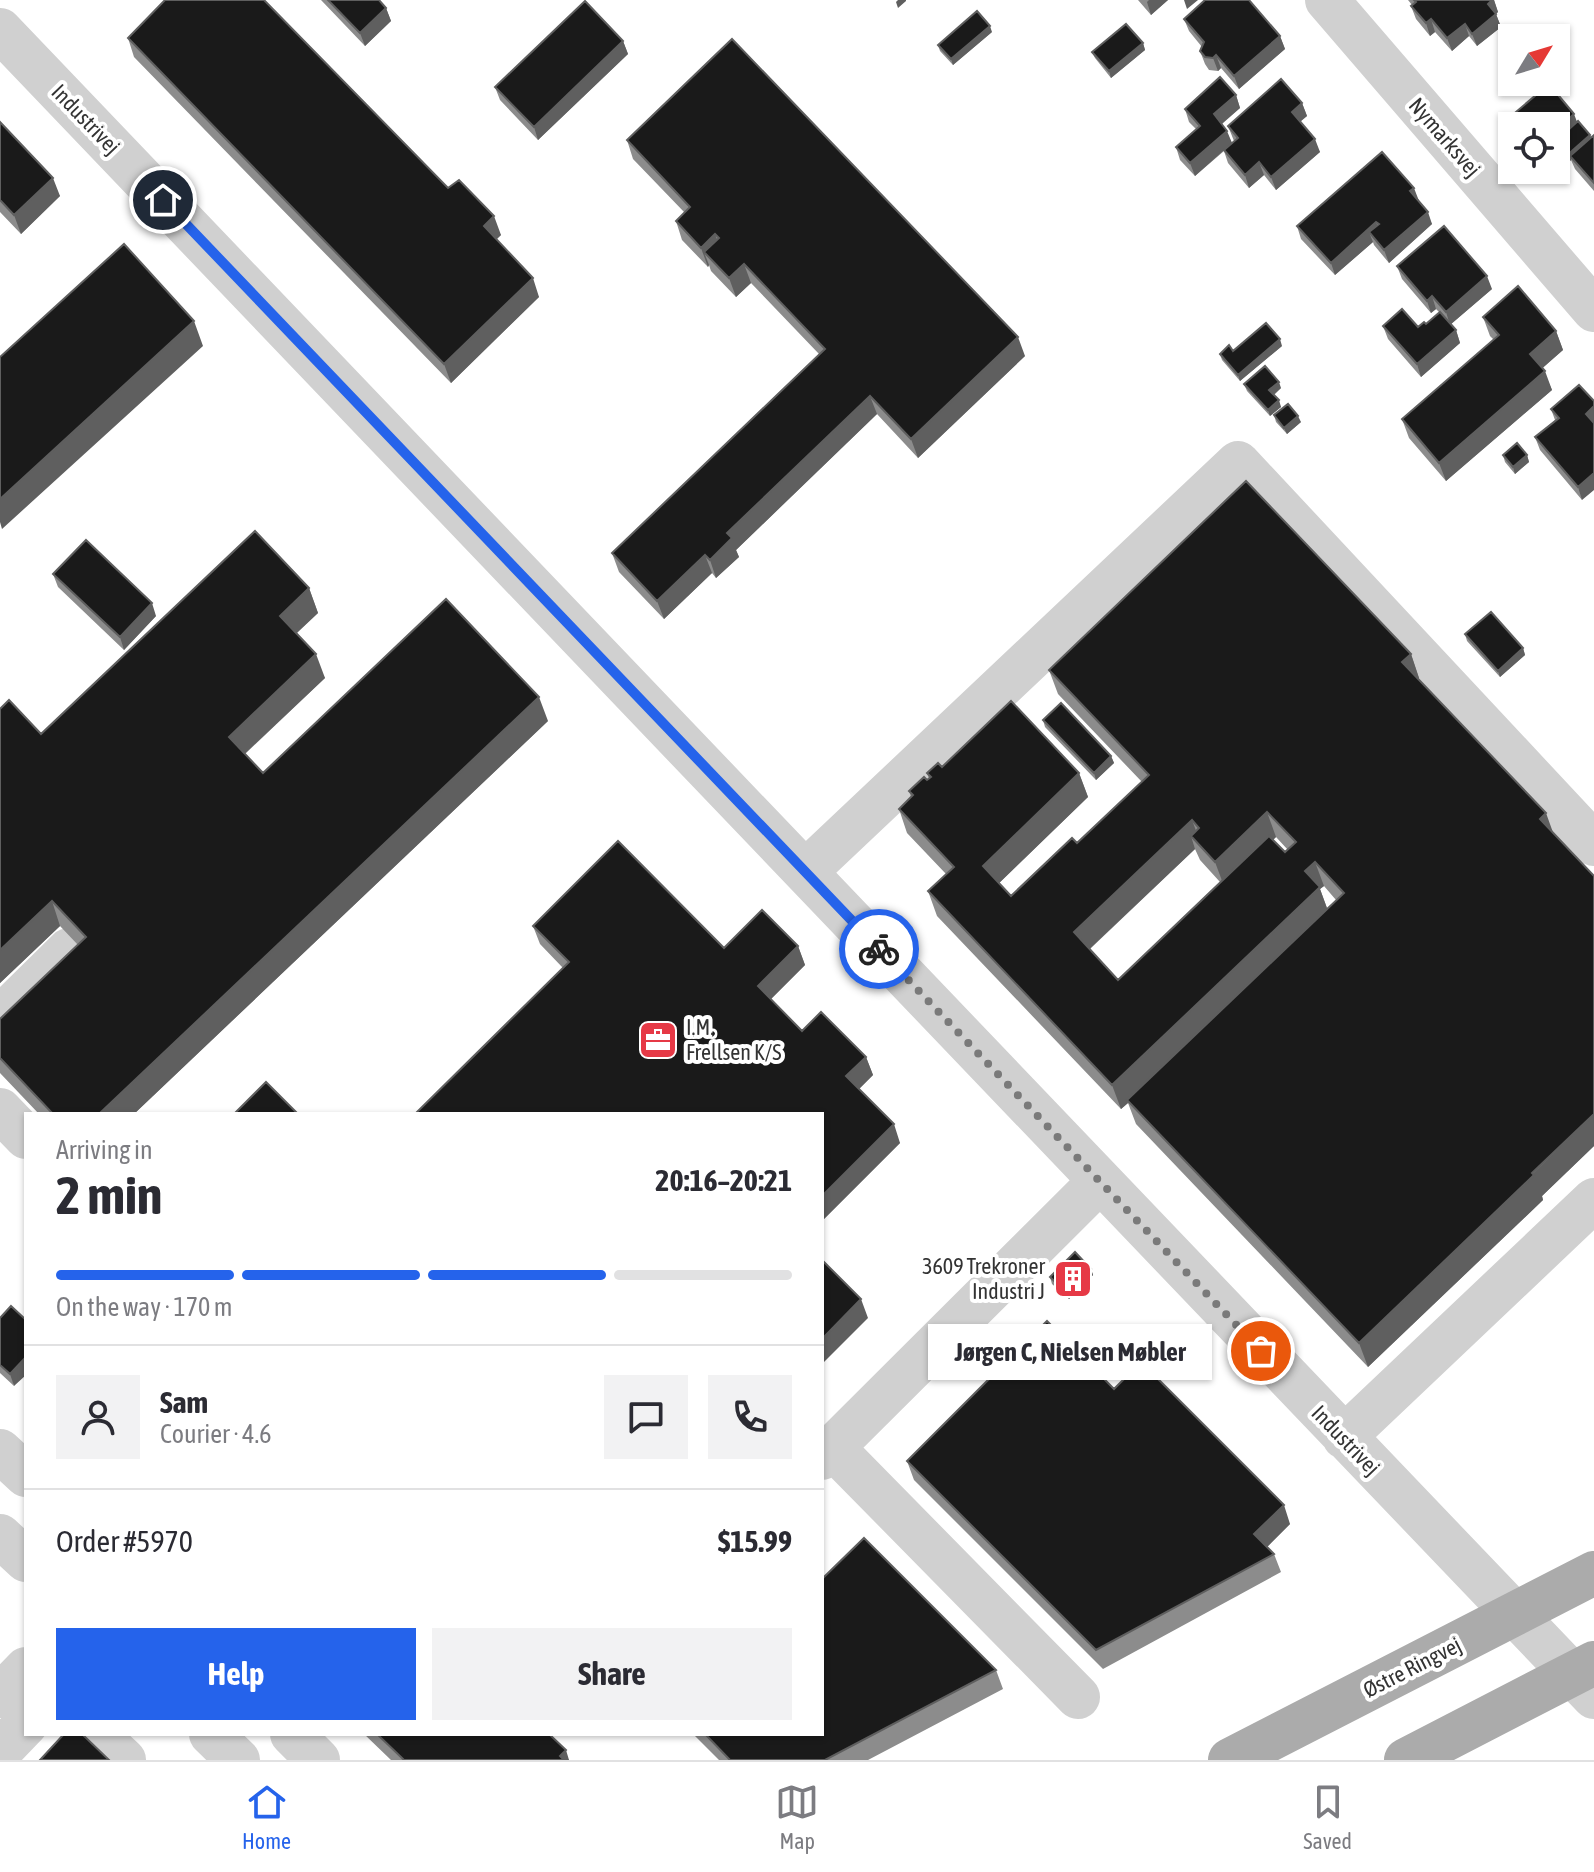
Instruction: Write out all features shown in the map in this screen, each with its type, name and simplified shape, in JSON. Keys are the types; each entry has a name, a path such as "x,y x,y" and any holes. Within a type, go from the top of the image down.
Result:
{"main road":[{"name":"Østre Ringvej","path":"1230,1760 1594,1573"},
{"path":"1406,1760 1587,1678"}],"street":[{"name":"Nymarksvej","path":"1327,0 1594,310"},
{"name":"Industrivej","path":"0,30 1514,1614 1587,1678"},
{"path":"805,872 1238,463 1594,844"},
{"path":"0,1018 69,950"},
{"path":"0,1110 24,1135"},
{"path":"1078,1697 827,1452 1100,1181"},
{"path":"1344,1437 1594,1200"},
{"path":"0,1451 24,1473"},
{"path":"0,1536 24,1558"},
{"path":"0,1696 24,1671"},
{"path":"0,1751 24,1726"},
{"path":"98,1736 124,1760"},
{"path":"294,1736 318,1760"}],"building":[{"path":"165,0 264,0 448,188 459,180 494,216 484,226 533,278 444,364 128,38"},
{"path":"328,0 379,0 386,8 360,33"},
{"path":"1205,0 1249,0 1280,36 1234,76 1216,55 1213,58 1205,57 1200,51 1204,42 1184,19"},
{"path":"1414,0 1492,0 1488,4 1496,14 1472,34 1465,24 1447,38 1431,19 1426,23 1411,6 1416,2"},
{"path":"585,1 623,41 534,127 495,87"},
{"path":"977,11 990,26 951,59 938,45"},
{"path":"1126,24 1143,43 1109,71 1092,52"},
{"path":"732,39 1018,337 911,439 870,396 727,533 732,538 710,560 705,555 657,601 612,553 825,349 744,264 729,278 704,252 719,238 715,234 701,248 676,221 690,207 627,140"},
{"path":"1220,77 1236,95 1214,114 1227,131 1190,163 1176,147 1200,126 1185,109"},
{"path":"1281,79 1302,103 1292,112 1315,139 1271,177 1259,162 1245,175 1224,150 1238,138 1228,126"},
{"path":"1535,96 1559,96 1574,114 1570,118 1570,112 1516,112"},
{"path":"1578,121 1590,135 1570,153 1570,128"},
{"path":"0,122 53,178 14,215 0,200"},
{"path":"1594,135 1594,183 1570,156"},
{"path":"1382,152 1414,188 1410,191 1428,212 1384,250 1369,232 1379,224 1376,222 1331,263 1297,226"},
{"path":"1444,226 1487,276 1446,312 1432,296 1427,301 1397,266"},
{"path":"124,244 194,321 0,499 0,357"},
{"path":"1518,286 1556,331 1530,354 1545,371 1439,463 1402,419 1499,335 1483,317"},
{"path":"1402,309 1418,327 1440,312 1456,330 1417,364 1383,326"},
{"path":"1266,323 1280,339 1238,375 1220,354 1229,345 1233,351"},
{"path":"1265,366 1279,382 1269,390 1279,400 1268,410 1244,384"},
{"path":"1579,385 1594,401 1594,406 1586,414 1594,423 1594,473 1578,487 1535,437 1559,418 1551,409"},
{"path":"1288,404 1298,416 1284,428 1274,415"},
{"path":"1517,443 1527,455 1513,467 1503,455"},
{"path":"1246,481 1411,654 1402,662 1546,813 1540,819 1594,876 1594,1114 1359,1343 1127,1100 1344,893 1315,862 1305,871 1320,887 1112,1085 928,891 954,867 899,809 913,795 909,791 924,777 927,780 931,777 927,773 938,763 942,767 1011,701 1079,773 983,866 1011,896 1072,838 1077,843 1149,775 1049,670","holes":["1267,812 1296,842 1285,852 1269,836 1118,980 1074,932 1192,820 1199,828 1191,836 1215,862"]},
{"path":"255,531 309,588 280,616 316,654 229,737 263,773 446,599 539,697 101,1112 51,1112 0,1058 0,1019 86,937 52,901 0,950 0,709 9,700 41,734"},
{"path":"86,540 152,603 120,637 53,574"},
{"path":"1491,612 1523,648 1498,671 1465,634"},
{"path":"1061,703 1111,756 1094,773 1043,720"},
{"name":"I.M. Frellsen K/S","path":"618,841 724,948 762,910 798,946 758,986 802,1031 821,1012 866,1057 846,1076 894,1124 824,1194 824,1112 417,1112 569,962 533,926"},
{"path":"266,1082 296,1112 236,1112"},
{"name":"3609 Trekroner Industri J","path":"1075,1252 1091,1269 1067,1293 1050,1277"},
{"path":"824,1262 861,1299 824,1337"},
{"path":"11,1306 24,1318 24,1359 10,1374 0,1365 0,1318"},
{"path":"1047,1321 1114,1389 1141,1362 1284,1505 1254,1534 1274,1554 1096,1650 907,1461"},
{"path":"864,1538 996,1670 825,1760 730,1760 707,1736 824,1736 824,1577"},
{"path":"62,1736 84,1736 109,1760 40,1760"},
{"path":"379,1736 551,1736 566,1750 560,1756 564,1760 404,1760"}],"way so far":[{"path":"879,949 1261,1351"}],"place":[{"name":"I.M. Frellsen K/S","path":"658,1040"},
{"name":"3609 Trekroner Industri J","path":"1073,1279"},
{"name":"Jørgen C, Nielsen Møbler","path":"1261,1351"}],"route":[{"path":"163,200 879,949"}]}
